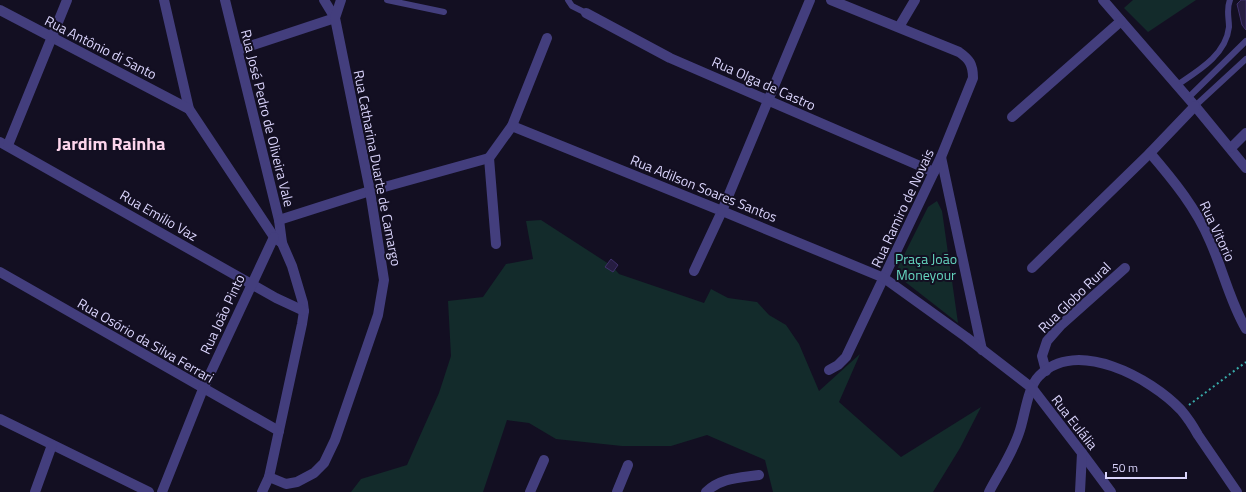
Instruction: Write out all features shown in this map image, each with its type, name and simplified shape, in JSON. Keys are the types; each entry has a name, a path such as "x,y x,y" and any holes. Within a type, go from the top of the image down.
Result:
{"street":[{"path":"4,144 52,38 67,0"},
{"path":"164,0 189,109 278,240 292,266 304,311 269,477 262,492"},
{"name":"Rua José Pedro de Oliveira Vale","path":"225,0 279,220 278,240"},
{"path":"238,50 335,18 324,0"},
{"name":"Rua Catharina Duarte de Camargo","path":"269,477 286,484 303,479 314,473 324,463 335,440 378,315 384,280 370,191 335,18 341,0"},
{"path":"694,271 722,211 810,0"},
{"path":"831,0 899,27 915,0"},
{"path":"1102,0 1177,85 1231,148 1246,168"},
{"name":"Rua Antônio di Santo","path":"0,10 189,109"},
{"name":"Rua Olga de Castro","path":"586,14 670,58 934,172"},
{"path":"1012,117 1121,21"},
{"name":"Rua Ramiro de Novais","path":"829,370 838,365 846,357 941,157 974,78 973,67 968,58 959,52 899,27"},
{"path":"496,244 490,158 512,126 548,38"},
{"path":"1032,268 1150,153 1195,106"},
{"name":"Rua Adilson Soares Santos","path":"512,126 884,278 982,350"},
{"path":"1231,148 1246,133"},
{"name":"Rua Emilio Vaz","path":"4,144 252,283 276,298 304,311"},
{"name":"Rua Vitorio","path":"1150,153 1175,181 1198,215 1220,264 1230,295 1246,329"},
{"path":"941,157 982,350"},
{"path":"279,220 370,191 490,158"},
{"name":"Rua João Pinto","path":"162,492 203,389 252,283 278,240"},
{"name":"Rua Globo Rural","path":"1046,371 1042,356 1047,341 1061,325 1125,268"},
{"name":"Rua Osório da Silva Ferrari","path":"0,272 278,431"},
{"name":"Rua Eulália","path":"982,350 1032,388 1111,492"},
{"path":"989,492 1019,434 1032,388 1038,377 1046,371 1070,360 1083,359 1098,362 1120,370 1142,380 1164,395 1181,410 1237,492"},
{"path":"0,419 149,492"},
{"path":"35,492 52,445"},
{"path":"1080,492 1082,453"},
{"path":"530,492 544,460"},
{"path":"617,492 628,466"},
{"path":"706,492 717,483 734,478 759,475"}],"lane":[{"path":"387,0 444,12"},
{"path":"568,0 572,6 586,14"},
{"path":"1177,85 1200,70 1225,42 1229,27 1228,5 1230,0"},
{"path":"1188,98 1246,41"},
{"path":"1195,106 1246,59"}],"path":[{"path":"1181,410 1246,362"}],"green space":[{"path":"1133,0 1196,0 1148,32 1124,8"},
{"name":"Praça João Moneyour","path":"937,201 942,211 958,323 899,277 898,267 928,207"},
{"path":"541,220 612,266 619,274 704,303 711,289 728,298 757,302 769,315 786,325 799,344 819,391 860,354 839,402 901,457 981,407 960,448 933,492 773,492 765,460 707,435 671,446 622,446 556,439 529,423 507,420 483,492 351,492 361,479 407,465 439,393 451,356 448,301 483,297 506,264 533,259 526,221"}],"building":[{"path":"1241,0 1246,0 1246,30 1242,25 1237,4"},
{"path":"611,259 618,265 613,272 605,267"}],"district":[{"name":"Jardim Rainha","path":"111,143"}]}
